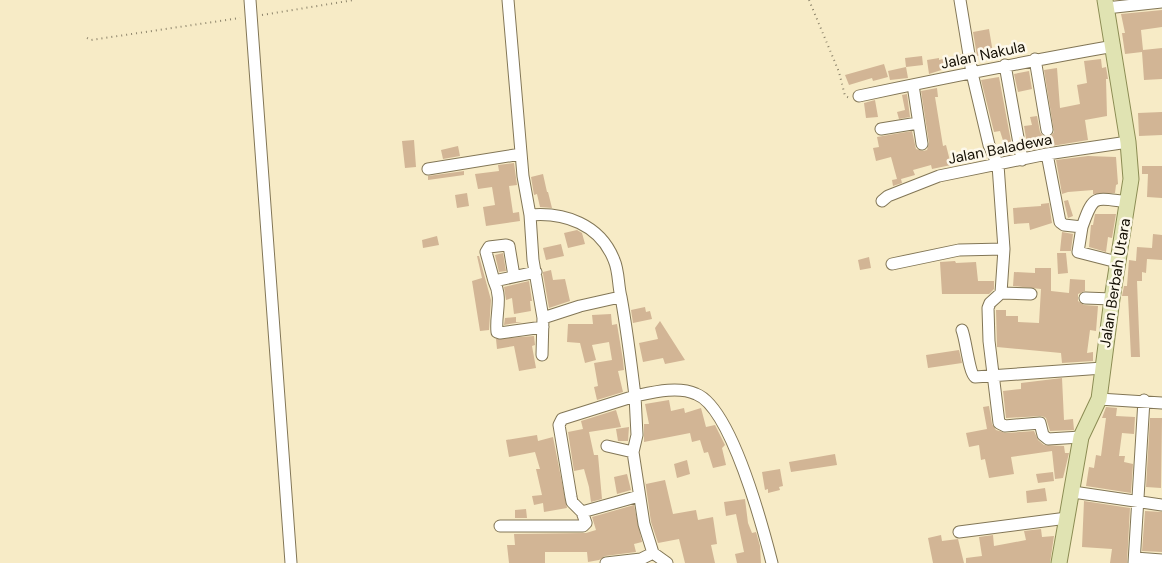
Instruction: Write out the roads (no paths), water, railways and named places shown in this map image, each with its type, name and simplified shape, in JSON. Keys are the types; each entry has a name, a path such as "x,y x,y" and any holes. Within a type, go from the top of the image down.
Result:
{"main road":[{"name":"Jalan Berbah Utara","path":"1059,563 1082,437 1100,399 1117,262 1131,179 1128,142 1106,4"}],"street":[{"path":"250,0 291,563"},
{"path":"508,0 521,154 530,215 531,245 543,322 542,355"},
{"path":"960,0 972,73 989,145 998,165 1004,249 1001,293 990,303 988,308 989,341 1000,424 1002,426 1038,422 1041,424 1043,435 1048,439 1082,437"},
{"path":"1106,4 1162,2"},
{"name":"Jalan Nakula","path":"859,96 1035,59 1114,46"},
{"path":"1035,59 1047,130"},
{"path":"1005,65 1022,160"},
{"path":"912,85 922,144"},
{"path":"881,129 918,123"},
{"name":"Jalan Baladewa","path":"882,201 888,196 939,176 1047,154 1128,142"},
{"path":"428,168 521,154"},
{"path":"1047,154 1060,222 1064,225 1082,227"},
{"path":"1117,262 1079,253 1077,249 1082,227 1090,204 1094,200 1128,202"},
{"path":"530,215 546,214 567,217 588,228 602,240 614,260 625,315 635,396 637,435 633,452 639,496 653,553 667,563"},
{"path":"514,276 509,246 488,248 486,252 499,304 496,318 497,332 543,322 580,306 620,297"},
{"path":"892,264 959,250 1004,249"},
{"path":"494,281 536,272"},
{"path":"1001,293 1031,294"},
{"path":"1085,298 1112,299"},
{"path":"962,330 966,342 971,375 975,377 994,374 1103,368"},
{"path":"500,526 583,526 586,523 585,517 572,502 560,422 567,417 635,396 660,390 678,391 697,394 709,404 722,424 741,462 758,504 772,563"},
{"path":"1100,399 1144,400 1162,403"},
{"path":"1144,400 1134,560 1162,560"},
{"path":"607,446 633,452"},
{"path":"1073,492 1162,506"},
{"path":"582,512 639,496"},
{"path":"959,532 1067,518"},
{"path":"606,563 641,558 653,553"}]}
